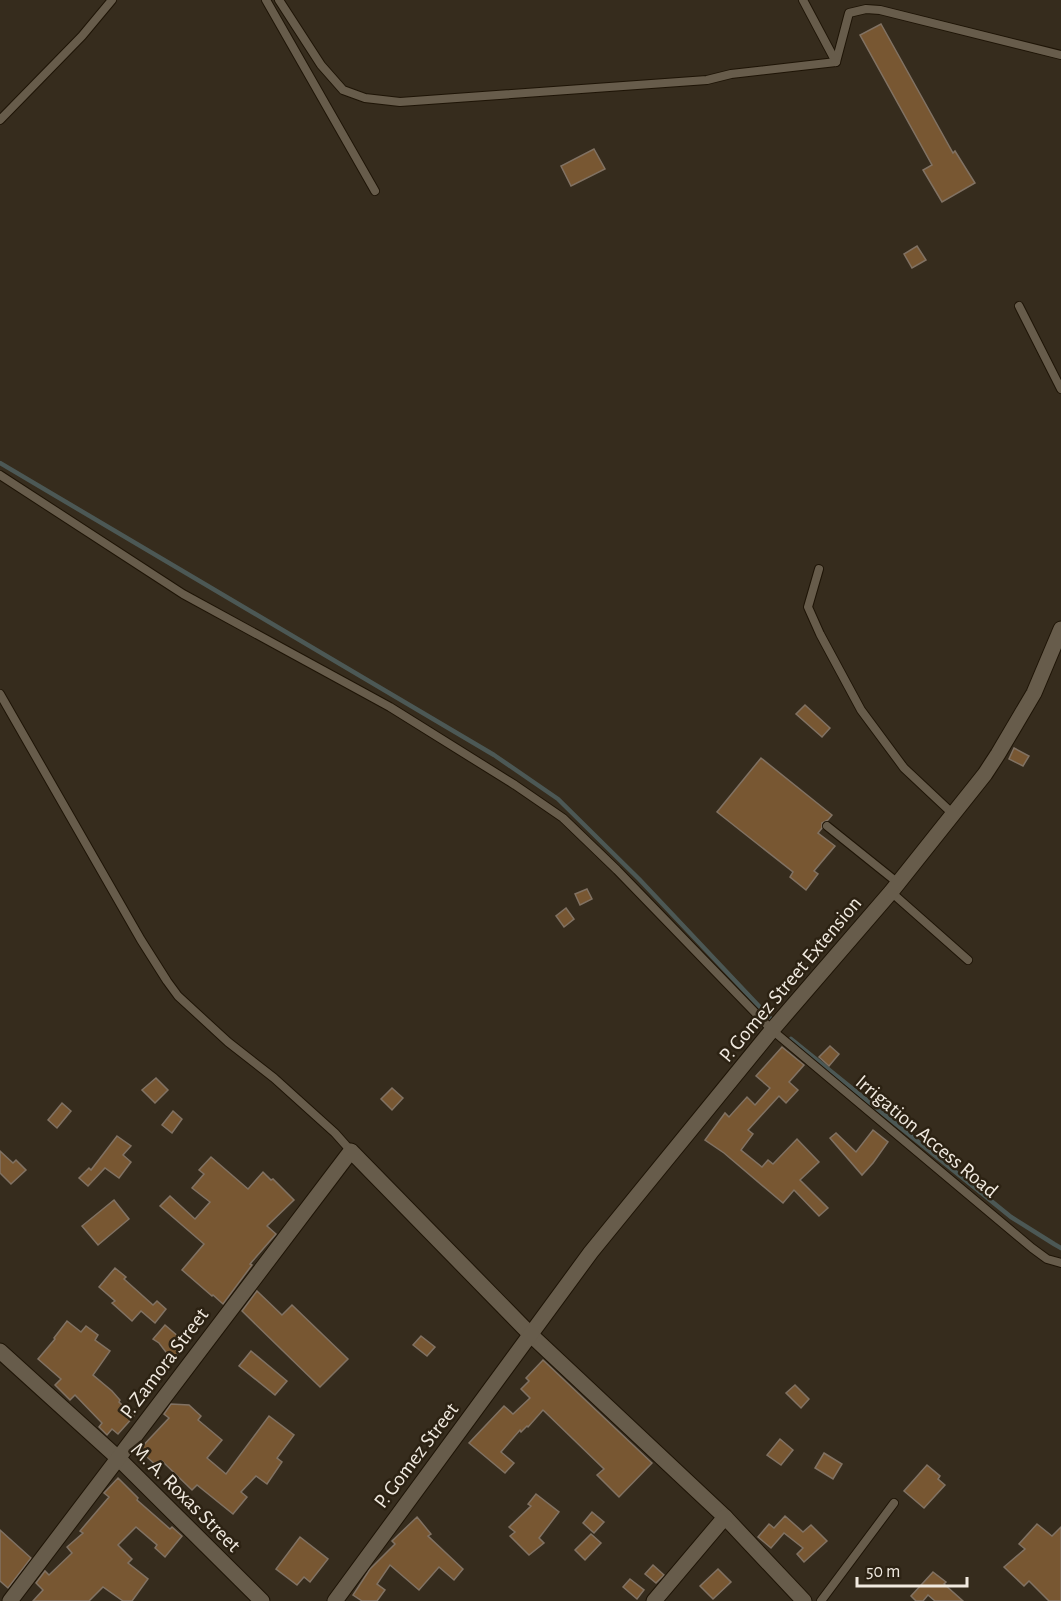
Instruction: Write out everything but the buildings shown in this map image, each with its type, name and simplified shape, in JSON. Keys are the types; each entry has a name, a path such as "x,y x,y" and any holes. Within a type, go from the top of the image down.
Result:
{"street":[{"name":"P. Gomez Street Extension","path":"531,1335 591,1252 772,1030 895,888 985,774 1034,693 1059,633"},
{"path":"351,1151 531,1335 724,1517 804,1601"},
{"name":"P. Zamora Street","path":"10,1601 351,1151"},
{"name":"P. Gomez Street","path":"334,1601 531,1335"},
{"name":"M. A. Roxas Street","path":"0,1351 118,1458 261,1601"},
{"path":"654,1601 724,1517"}],"lane":[{"path":"0,120 82,36 112,0"},
{"path":"266,0 375,191"},
{"path":"279,0 321,65 343,90 365,98 400,102 706,80 731,74 836,62"},
{"path":"803,0 836,62"},
{"path":"836,62 849,13 866,9 880,10 1061,55"},
{"path":"1019,306 1061,389"},
{"name":"Irrigation Access Road","path":"0,475 183,594 390,707 515,785 563,818 617,870 772,1030 1032,1248 1047,1258 1061,1263"},
{"path":"819,568 808,607 861,711 904,768 953,814"},
{"path":"0,694 146,947 178,996 228,1042 292,1094 335,1133 351,1151"},
{"path":"827,826 895,888 968,960"},
{"path":"821,1601 894,1503"}],"waterway":[{"path":"0,463 494,755 558,799 639,879 771,1019"},
{"path":"791,1039 1011,1217 1061,1248"}]}
